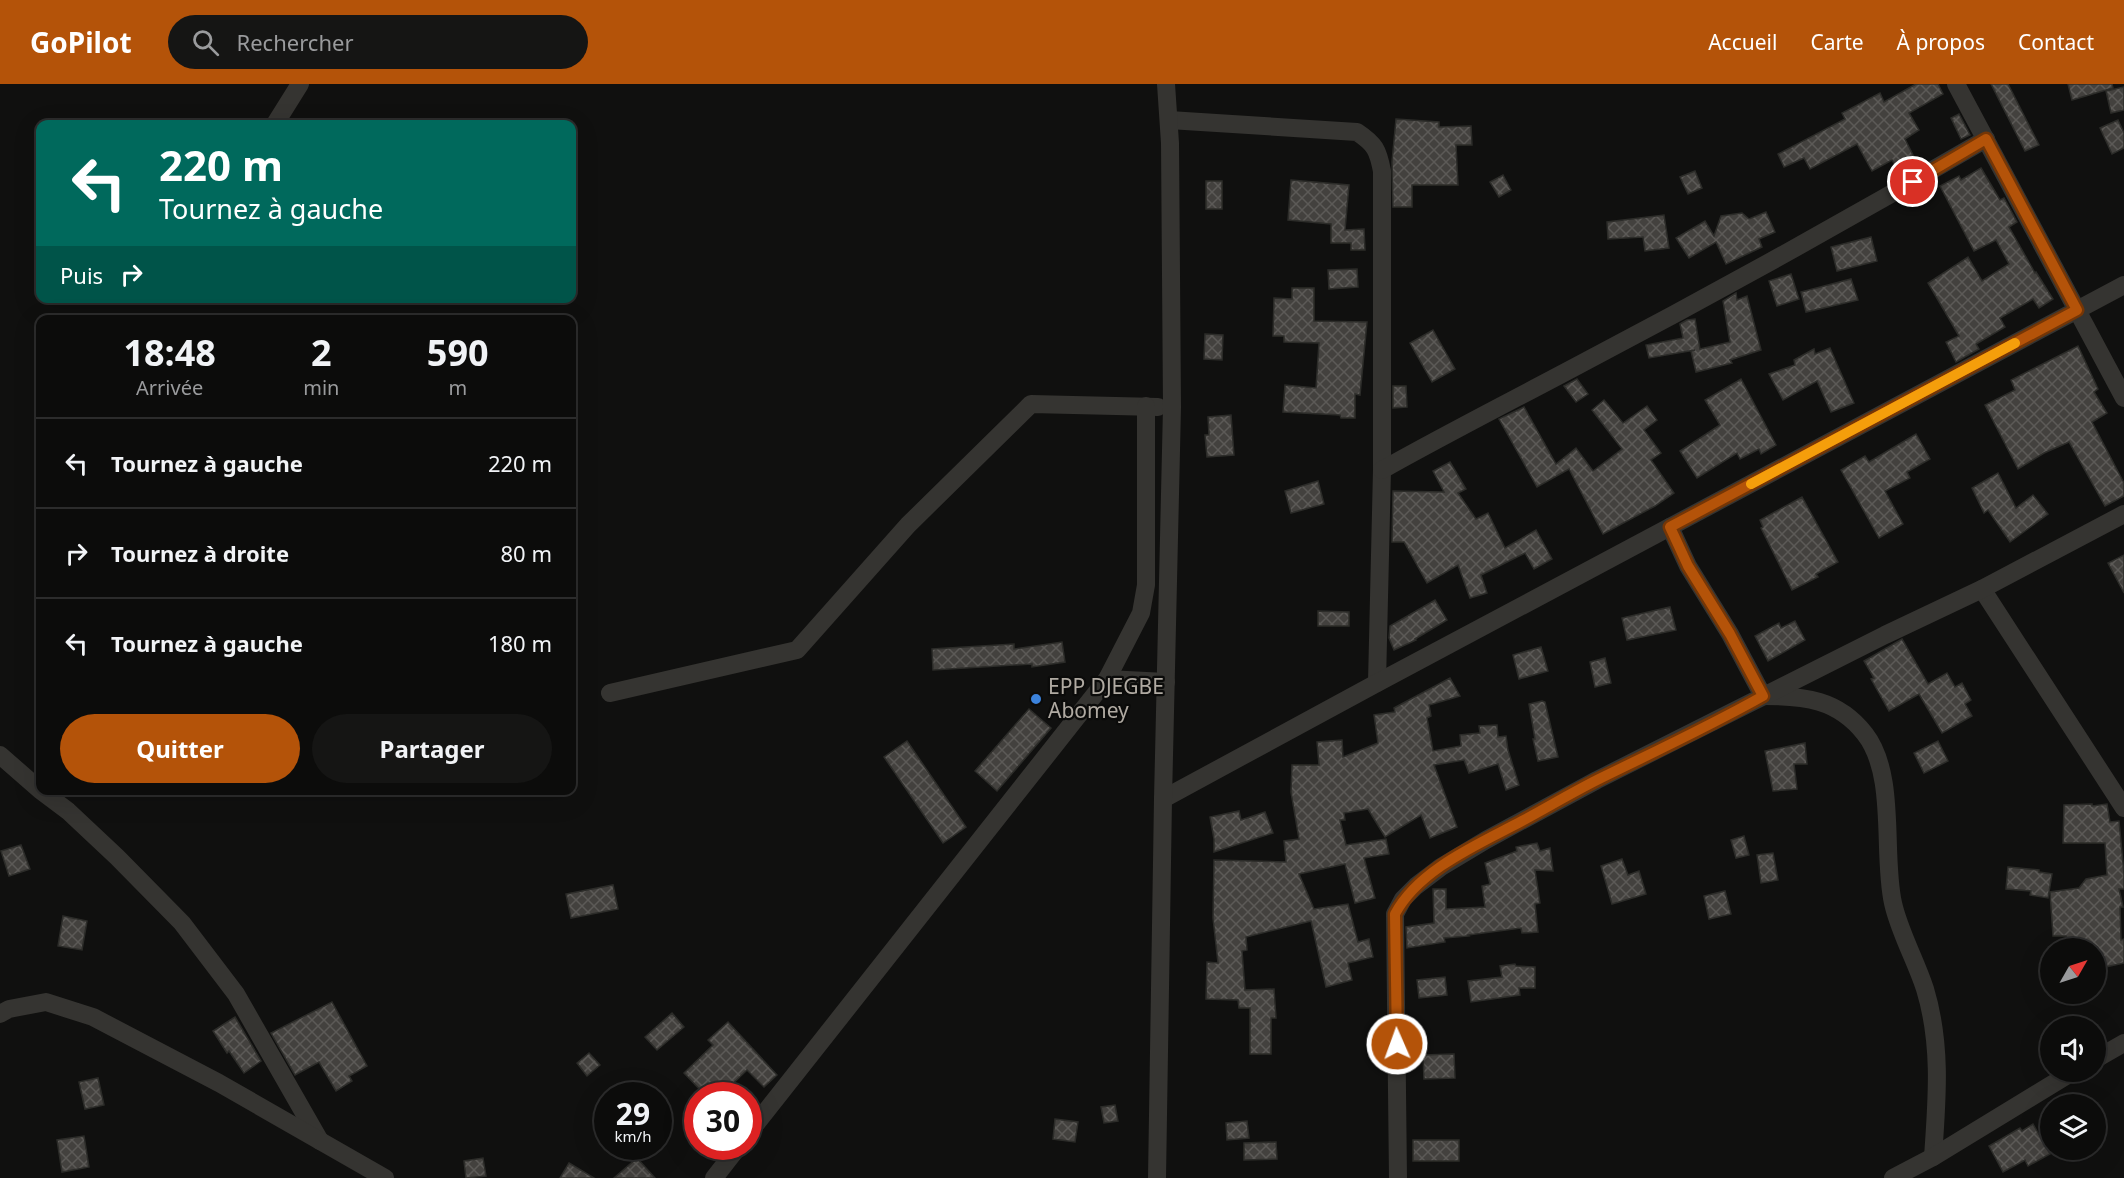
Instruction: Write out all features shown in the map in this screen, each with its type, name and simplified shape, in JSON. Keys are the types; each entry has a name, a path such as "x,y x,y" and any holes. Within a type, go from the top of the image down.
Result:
{"street":[{"path":"278,120 300,84"},
{"path":"1157,1178 1172,407 1169,120 1166,84"},
{"path":"1956,84 2124,398"},
{"path":"1169,120 1357,132 1371,141 1379,154 1382,171 1382,470 1377,683"},
{"path":"1382,470 1461,425 1576,367 1895,193 1986,139"},
{"path":"1163,800 1377,683 2124,285"},
{"path":"610,693 797,650 908,525 1031,404 1172,407"},
{"path":"762,1116 1107,679 1141,613 1146,585 1146,406"},
{"path":"1398,1178 1395,914 1403,899 1416,886 1441,867 1486,840 1597,780 1982,589 2124,514"},
{"path":"1670,527 1688,566 1730,634 1763,696"},
{"path":"1982,589 2124,808"},
{"path":"1107,679 1166,682"},
{"path":"1763,696 1792,696 1818,700 1840,710 1860,728 1875,750 1882,778 1893,904 1925,988 1934,1022 1938,1057 1938,1092 1933,1157"},
{"path":"0,755 36,786"},
{"path":"47,795 68,811 117,857 183,923 236,994 320,1141"},
{"path":"0,1014 9,1009 46,1002 93,1017 219,1083 385,1178"},
{"path":"2106,1053 2124,1043"},
{"path":"1905,1176 2056,1082"},
{"path":"714,1178 728,1160"}],"building":[{"path":"1916,84 1938,84 1943,94 1909,113 1919,130 1905,139 1916,161 1898,171 1892,160 1872,171 1857,144 1810,169 1804,158 1784,167 1778,154 1845,119 1842,113 1880,93 1884,102"},
{"path":"1991,84 2008,84 2039,145 2025,151"},
{"path":"2068,84 2112,84 2113,88 2072,100"},
{"path":"2124,87 2124,110 2111,113 2106,91"},
{"path":"1959,114 1970,135 1961,139 1951,118"},
{"path":"1396,119 1439,122 1439,127 1471,126 1472,145 1456,145 1458,185 1412,185 1412,207 1393,207 1392,162"},
{"path":"2118,120 2124,133 2124,148 2112,154 2100,128"},
{"path":"1981,168 2000,200 2004,198 2017,222 2009,227 2035,273 2053,299 2039,308 2033,299 2000,318 2005,327 1976,344 1979,349 1956,362 1946,342 1959,336 1928,283 1968,257 1982,281 2009,264 1996,240 1974,251 1940,186 1959,176 1961,180"},
{"path":"1695,171 1702,188 1688,194 1680,177"},
{"path":"1503,175 1511,190 1499,197 1490,182"},
{"path":"1291,180 1349,185 1345,230 1364,229 1365,250 1351,250 1351,243 1331,243 1331,224 1288,220"},
{"path":"1206,181 1222,181 1222,209 1206,209"},
{"path":"1766,212 1775,232 1759,239 1762,247 1726,264 1716,242 1689,258 1676,238 1705,221 1714,236 1721,216 1742,213 1749,219"},
{"path":"1664,215 1669,248 1645,251 1643,237 1608,239 1607,222"},
{"path":"1871,237 1877,261 1837,271 1831,247"},
{"path":"1357,269 1358,287 1329,289 1328,270"},
{"path":"1791,274 1799,299 1777,306 1769,281"},
{"path":"1851,279 1858,300 1806,312 1801,292"},
{"path":"1292,288 1314,288 1314,321 1367,322 1360,395 1355,394 1355,418 1283,412 1285,385 1316,388 1319,343 1284,342 1284,336 1273,336 1274,298 1292,299"},
{"path":"1736,293 1737,300 1747,296 1761,350 1730,360 1732,363 1696,372 1691,351 1695,350 1649,358 1646,345 1683,338 1680,324 1687,320 1695,319 1700,349 1730,342 1723,301"},
{"path":"1433,330 1455,369 1432,382 1410,343"},
{"path":"1205,334 1223,335 1222,360 1204,359"},
{"path":"2078,346 2098,389 2094,392 2107,413 2092,422 2124,483 2124,496 2105,506 2069,442 2044,453 2018,469 1985,405 2015,390 2011,380"},
{"path":"1830,348 1854,403 1831,412 1817,381 1783,400 1769,374 1795,365 1794,360 1814,349 1815,354"},
{"path":"1577,379 1588,394 1576,402 1564,386"},
{"path":"1741,379 1776,445 1761,454 1759,449 1740,459 1737,453 1697,478 1680,451 1720,425 1705,400"},
{"path":"1393,386 1406,386 1407,407 1393,408"},
{"path":"1604,400 1623,423 1647,406 1657,420 1644,430 1661,453 1651,460 1674,493 1603,534 1569,469 1537,487 1499,419 1524,407 1556,464 1576,448 1593,471 1622,449 1592,410"},
{"path":"1231,415 1234,455 1207,457 1205,435 1209,435 1208,417"},
{"path":"1916,434 1930,459 1907,472 1910,478 1885,491 1903,524 1879,538 1841,470 1865,456 1869,462"},
{"path":"1450,462 1466,489 1458,493 1476,519 1488,513 1505,548 1536,530 1552,559 1534,569 1525,553 1481,575 1487,593 1470,598 1458,565 1427,583 1404,542 1392,542 1393,491 1444,492 1433,471"},
{"path":"1998,473 2016,508 2033,495 2048,514 2010,542 1988,510 1984,513 1972,488"},
{"path":"1318,481 1324,504 1291,513 1285,491"},
{"path":"1802,497 1838,562 1816,574 1818,577 1792,590 1761,528 1763,527 1760,520"},
{"path":"2124,555 2124,593 2108,563"},
{"path":"1435,600 1447,620 1416,640 1394,650 1389,638 1390,626"},
{"path":"1670,607 1676,630 1627,640 1622,618"},
{"path":"1318,611 1349,612 1349,626 1318,626"},
{"path":"1795,621 1805,640 1768,661 1755,636 1779,623 1781,628"},
{"path":"1902,639 1928,684 1947,673 1955,687 1962,683 1971,700 1965,704 1972,716 1942,733 1919,694 1889,711 1864,661"},
{"path":"1062,642 1065,662 1032,667 1032,664 933,670 932,649 1014,644 1014,649"},
{"path":"1541,647 1548,671 1519,679 1513,655"},
{"path":"1605,658 1611,683 1595,687 1590,662"},
{"path":"1450,678 1460,696 1429,705 1431,716 1427,718 1433,751 1461,746 1460,735 1480,733 1479,726 1497,725 1498,737 1506,736 1519,785 1506,790 1498,764 1469,773 1464,760 1434,765 1457,827 1430,838 1421,815 1385,837 1368,809 1344,813 1345,820 1340,820 1346,845 1386,839 1389,854 1364,858 1375,898 1355,903 1345,864 1299,874 1314,909 1348,904 1358,942 1369,939 1373,957 1348,963 1352,980 1326,987 1311,921 1246,937 1247,950 1242,951 1245,990 1274,989 1276,1018 1271,1018 1271,1054 1250,1054 1250,1008 1239,1008 1238,1000 1206,999 1207,962 1218,963 1213,918 1214,860 1286,862 1284,841 1299,839 1291,792 1292,765 1319,765 1317,742 1342,740 1343,757 1378,743 1374,715 1395,712 1394,708"},
{"path":"1545,702 1558,757 1538,761 1529,704"},
{"path":"1029,709 1051,728 997,791 975,771"},
{"path":"907,741 966,827 943,843 884,757"},
{"path":"1938,741 1948,761 1924,773 1914,753"},
{"path":"1805,743 1807,764 1794,764 1797,789 1773,791 1765,751"},
{"path":"2107,804 2110,822 2119,821 2124,874 2124,889 2119,889 2123,907 2120,907 2124,963 2106,967 2106,938 2053,936 2050,892 2079,888 2086,879 2107,875 2105,843 2063,843 2064,805"},
{"path":"1239,811 1241,820 1265,812 1273,833 1214,852 1210,817"},
{"path":"1744,836 1749,855 1736,858 1731,840"},
{"path":"1537,843 1540,851 1550,848 1553,871 1535,870 1540,903 1535,904 1538,932 1522,933 1521,928 1444,938 1445,942 1407,948 1406,927 1434,923 1433,889 1446,889 1446,909 1485,907 1482,886 1490,884 1485,863 1517,851 1516,847"},
{"path":"21,845 30,869 9,876 1,851"},
{"path":"1773,853 1778,880 1761,883 1757,855"},
{"path":"1622,859 1628,875 1639,871 1646,894 1612,904 1601,866"},
{"path":"2008,867 2039,870 2039,872 2052,874 2048,898 2030,895 2031,891 2006,889"},
{"path":"613,885 618,909 571,918 566,894"},
{"path":"1725,891 1731,914 1709,919 1704,896"},
{"path":"63,916 87,921 82,950 58,946"},
{"path":"1515,964 1516,966 1535,967 1535,988 1519,988 1520,995 1471,1002 1468,981 1502,977 1500,966"},
{"path":"1445,977 1447,995 1419,998 1417,980"},
{"path":"332,1002 367,1066 349,1076 352,1081 336,1091 319,1062 295,1075 271,1033"},
{"path":"672,1013 684,1027 657,1050 645,1037"},
{"path":"235,1017 261,1061 244,1073 229,1051 227,1053 213,1031"},
{"path":"728,1022 777,1075 764,1087 762,1082 759,1082 747,1070 735,1082 693,1082 684,1073 713,1045 708,1040"},
{"path":"589,1053 600,1065 587,1076 577,1063"},
{"path":"1454,1054 1455,1078 1424,1079 1423,1055"},
{"path":"98,1078 104,1105 85,1109 79,1082"},
{"path":"1115,1105 1118,1121 1104,1123 1101,1107"},
{"path":"1055,1119 1078,1122 1075,1142 1053,1139"},
{"path":"1247,1121 1249,1138 1227,1140 1226,1123"},
{"path":"2033,1124 2040,1136 2040,1159 2028,1166 2025,1160 2003,1172 1989,1146 2020,1128 2022,1131"},
{"path":"84,1136 89,1167 62,1172 57,1140"},
{"path":"1413,1140 1459,1140 1459,1161 1413,1161"},
{"path":"1276,1142 1277,1159 1244,1160 1244,1143"},
{"path":"483,1158 486,1176 466,1178 464,1161"},
{"path":"635,1160 639,1160 655,1178 614,1178"},
{"path":"569,1163 594,1178 560,1178"}],"slow traffic":[{"path":"1751,484 2015,343"}],"place":[{"name":"EPP DJEGBE Abomey","path":"1036,699"}],"route":[{"path":"1397,1044 1395,914 1403,899 1416,886 1441,867 1486,840 1597,780 1763,696 1730,634 1713,610 1688,566 1670,527 2077,310 1986,139 1913,182"}]}
